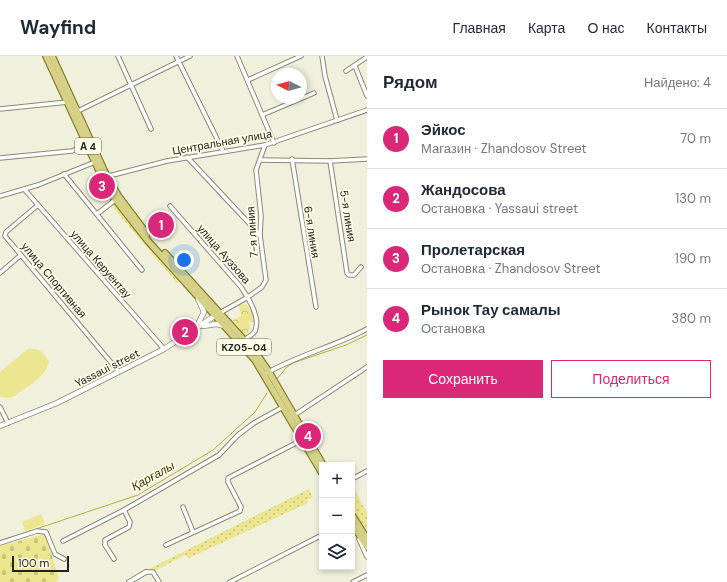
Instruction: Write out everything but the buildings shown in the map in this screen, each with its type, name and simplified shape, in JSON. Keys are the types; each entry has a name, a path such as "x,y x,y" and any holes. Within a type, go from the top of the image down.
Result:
{"main road":[{"path":"46,56 68,102"},
{"name":"KZ05-04","path":"52,56 75,112 105,178 153,241 218,314 267,373"},
{"name":"А 4","path":"68,102 75,112 95,162 105,178 115,200"},
{"name":"KZ05-04","path":"115,200 148,241 193,290 210,308 245,339 267,373 283,407 319,468"},
{"path":"193,290 204,310 197,327"},
{"name":"Yassaui street","path":"0,426 57,403 164,349 218,314"},
{"path":"197,327 208,324 222,324 234,335"},
{"name":"KZ05-04","path":"274,386 321,462"},
{"path":"355,519 364,530 367,539"},
{"path":"355,528 367,547"}],"street":[{"path":"118,56 151,129"},
{"path":"176,56 223,151"},
{"path":"75,112 190,56"},
{"path":"237,56 274,143"},
{"path":"248,80 301,56"},
{"path":"322,56 324,76 337,120"},
{"path":"346,71 367,58"},
{"path":"355,66 367,96"},
{"path":"262,115 314,93"},
{"path":"0,109 68,102"},
{"name":"Центральная улица","path":"105,178 135,168 187,157 274,143 367,110"},
{"path":"0,158 72,151 87,144"},
{"name":"7-я линия","path":"218,314 248,298 262,288 266,280 260,235 261,216 256,170 265,145"},
{"path":"187,157 260,235"},
{"path":"260,160 292,159 330,161 367,159"},
{"name":"6-я линия","path":"292,159 316,307"},
{"name":"5-я линия","path":"330,161 347,273 349,275 354,275 361,267"},
{"path":"0,196 25,190 95,162"},
{"path":"64,174 142,270"},
{"name":"улица Керуентау","path":"25,190 164,349"},
{"path":"97,214 115,200"},
{"name":"улица Спортивная","path":"38,205 5,234 119,372"},
{"name":"улица Ауэзова","path":"170,206 242,287 254,314 256,327 255,331 245,339"},
{"path":"0,273 21,255"},
{"path":"267,373 310,353 337,344 367,329"},
{"path":"293,416 367,367"},
{"path":"0,407 8,423"},
{"path":"63,541 124,510 219,455 238,435 254,423 283,407"},
{"path":"166,545 240,511 241,507 228,482 228,478 302,440"},
{"path":"355,477 367,471"},
{"path":"183,507 193,532"},
{"path":"114,559 105,545 105,540 129,527 130,522 124,510"},
{"path":"355,530 367,557"},
{"path":"0,543 38,531 46,532 55,554 64,559"},
{"path":"230,582 319,536"},
{"path":"128,582 146,572 153,572 159,582"},
{"path":"353,582 367,575"}],"green space":[{"path":"115,205 178,282 177,283 112,206"},
{"path":"246,304 252,312 253,322 249,322 250,329 245,336 233,320 241,316 239,305"},
{"path":"28,349 35,349 43,353 49,362 47,368 40,377 15,396 10,398 0,397 0,372"},
{"path":"309,489 313,497 307,500 308,503 189,558 185,555 153,572 151,571 151,568"},
{"path":"355,490 367,513 367,529 363,531 355,516"},
{"path":"41,514 45,524 25,531 22,522"},
{"path":"45,534 59,578 56,582 0,582 0,546"}],"waterway":[{"name":"Қарғалы","path":"276,380 287,367 293,363 346,345 367,335"},
{"name":"Қарғалы","path":"0,541 138,495 213,450 255,412 267,393"}],"place":[{"name":"Пролетарская","path":"102,186"},
{"name":"Эйкос","path":"161,225"},
{"name":"Жандосова","path":"185,332"},
{"name":"Рынок Тау самалы","path":"308,436"}]}
